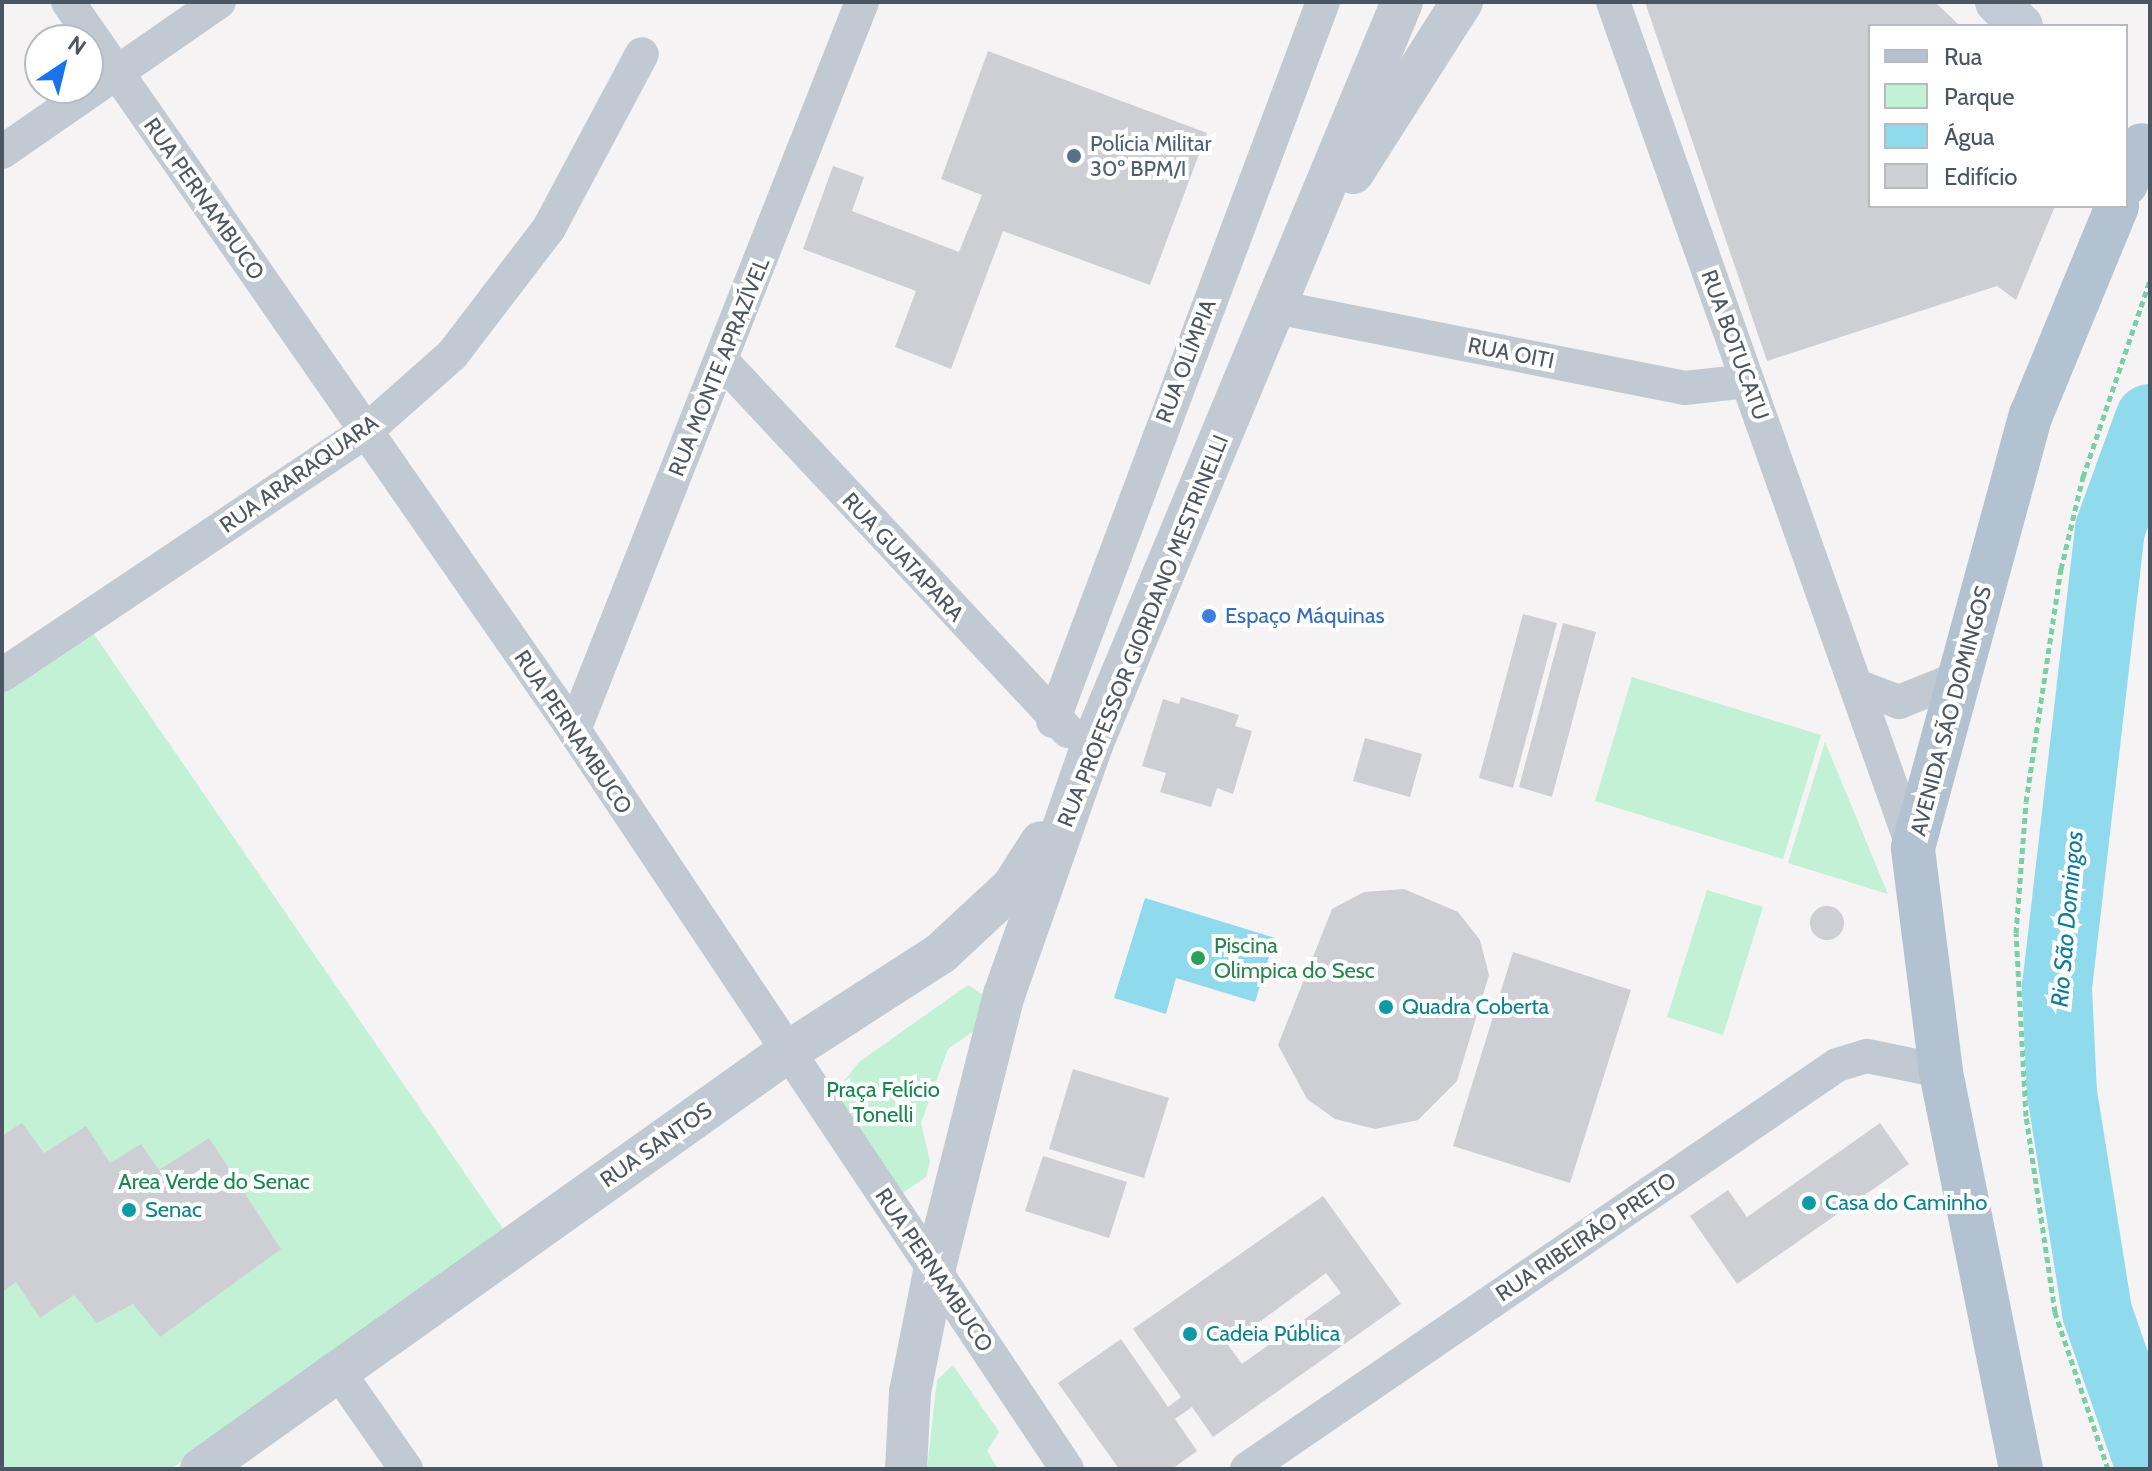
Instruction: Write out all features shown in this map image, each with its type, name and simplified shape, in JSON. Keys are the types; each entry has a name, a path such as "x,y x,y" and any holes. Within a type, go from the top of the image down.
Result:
{"main road":[{"path":"1997,2 2019,24"},
{"path":"2128,178 2142,136"},
{"name":"AVENIDA SÃO DOMINGOS","path":"2021,1469 1941,1071 1913,848 2031,415 2116,208"}],"street":[{"name":"RUA PERNAMBUCO","path":"68,2 574,730 786,1053 935,1267 1067,1469"},
{"path":"2,152 219,2"},
{"name":"RUA MONTE APRAZÍVEL","path":"574,730 862,2"},
{"name":"RUA OLÍMPIA","path":"1053,721 1323,2"},
{"name":"RUA PROFESSOR GIORDANO MESTRINELLI","path":"906,1469 910,1392 935,1267 1004,995 1092,745 1295,266 1402,2"},
{"name":"RUA PROFESSOR GIORDANO MESTRINELLI","path":"1295,266 1462,2"},
{"name":"RUA BOTUCATU","path":"1613,2 1859,687 1913,848"},
{"name":"RUA ARARAQUARA","path":"2,675 366,431 452,355 549,228 642,54"},
{"name":"RUA OITI","path":"1276,307 1685,388 1747,381"},
{"name":"RUA GUATAPARA","path":"722,361 1053,721 1092,745"},
{"path":"1859,687 1899,702 1961,677"},
{"name":"RUA SANTOS","path":"201,1469 786,1053 941,953 1013,886 1077,788"},
{"path":"941,953 964,949 982,957 1004,995"},
{"name":"RUA RIBEIRÃO PRETO","path":"1247,1469 1837,1065 1867,1056 1941,1071"},
{"path":"337,1370 406,1469"}],"path":[{"path":"2108,1469 2055,1312 2026,1116 2016,933 2026,802 2061,569 2083,477 2150,280"}],"green space":[{"name":"Area Verde do Senac","path":"91,630 508,1236 171,1469 2,1469 2,691"},
{"path":"1632,677 1821,735 1783,859 1595,801"},
{"path":"1825,742 1888,894 1788,863"},
{"path":"1707,890 1763,907 1723,1035 1667,1017"},
{"name":"Praça Felício Tonelli","path":"968,985 983,995 974,1031 948,1049 921,1123 930,1161 926,1177 901,1194 839,1105 840,1086 859,1062"},
{"path":"953,1365 999,1432 987,1451 998,1469 927,1469 937,1380"}],"water":[{"name":"Piscina Olimpica do Sesc","path":"1145,898 1275,938 1255,1002 1176,978 1166,1014 1114,998"}],"building":[{"path":"1645,2 1935,2 1958,24 1868,24 1868,208 2054,208 2016,300 1997,286 1767,361"},
{"name":"Polícia Militar 30º BPM/I","path":"988,51 1207,133 1150,285 1003,231 951,369 895,347 916,291 803,249 833,166 864,177 852,211 959,252 982,195 941,179"},
{"path":"1523,614 1557,623 1513,788 1479,778"},
{"path":"1563,623 1596,632 1552,797 1519,787"},
{"path":"1181,697 1239,715 1235,726 1252,731 1233,794 1217,788 1211,807 1160,792 1166,773 1142,766 1163,699 1179,704"},
{"path":"1365,738 1422,754 1410,797 1353,781"},
{"name":"Quadra Coberta","path":"1404,889 1458,912 1480,940 1489,975 1457,1081 1418,1120 1375,1129 1335,1119 1307,1099 1278,1045 1332,909 1364,892"},
{"path":"1827,906 1839,911 1844,923 1839,935 1827,940 1815,935 1810,923 1815,911"},
{"path":"1513,952 1631,990 1570,1183 1453,1146"},
{"path":"1073,1069 1169,1098 1144,1178 1049,1149"},
{"name":"Senac","path":"22,1123 44,1153 86,1126 110,1163 141,1144 159,1170 209,1138 281,1249 160,1337 133,1304 97,1323 74,1295 40,1318 16,1282 2,1292 2,1136"},
{"name":"Casa do Caminho","path":"1880,1123 1909,1164 1737,1284 1690,1216 1728,1190 1747,1217"},
{"path":"1043,1156 1127,1182 1109,1238 1025,1211"},
{"name":"Cadeia Pública","path":"1323,1196 1401,1304 1213,1437 1192,1407 1175,1419 1197,1451 1172,1469 1119,1469 1058,1383 1121,1339 1168,1407 1181,1397 1133,1329","holes":["1326,1273 1341,1293 1242,1364 1228,1345"]}],"waterway":[{"name":"Rio São Domingos","path":"2150,419 2110,529 2057,988 2062,1093 2097,1312 2150,1465"}],"place":[{"name":"Polícia Militar 30º BPM/I","path":"1074,156"},
{"name":"Espaço Máquinas","path":"1209,616"},
{"name":"Piscina Olimpica do Sesc","path":"1198,958"},
{"name":"Quadra Coberta","path":"1386,1007"},
{"name":"Casa do Caminho","path":"1809,1203"},
{"name":"Senac","path":"129,1210"},
{"name":"Cadeia Pública","path":"1190,1334"}]}
